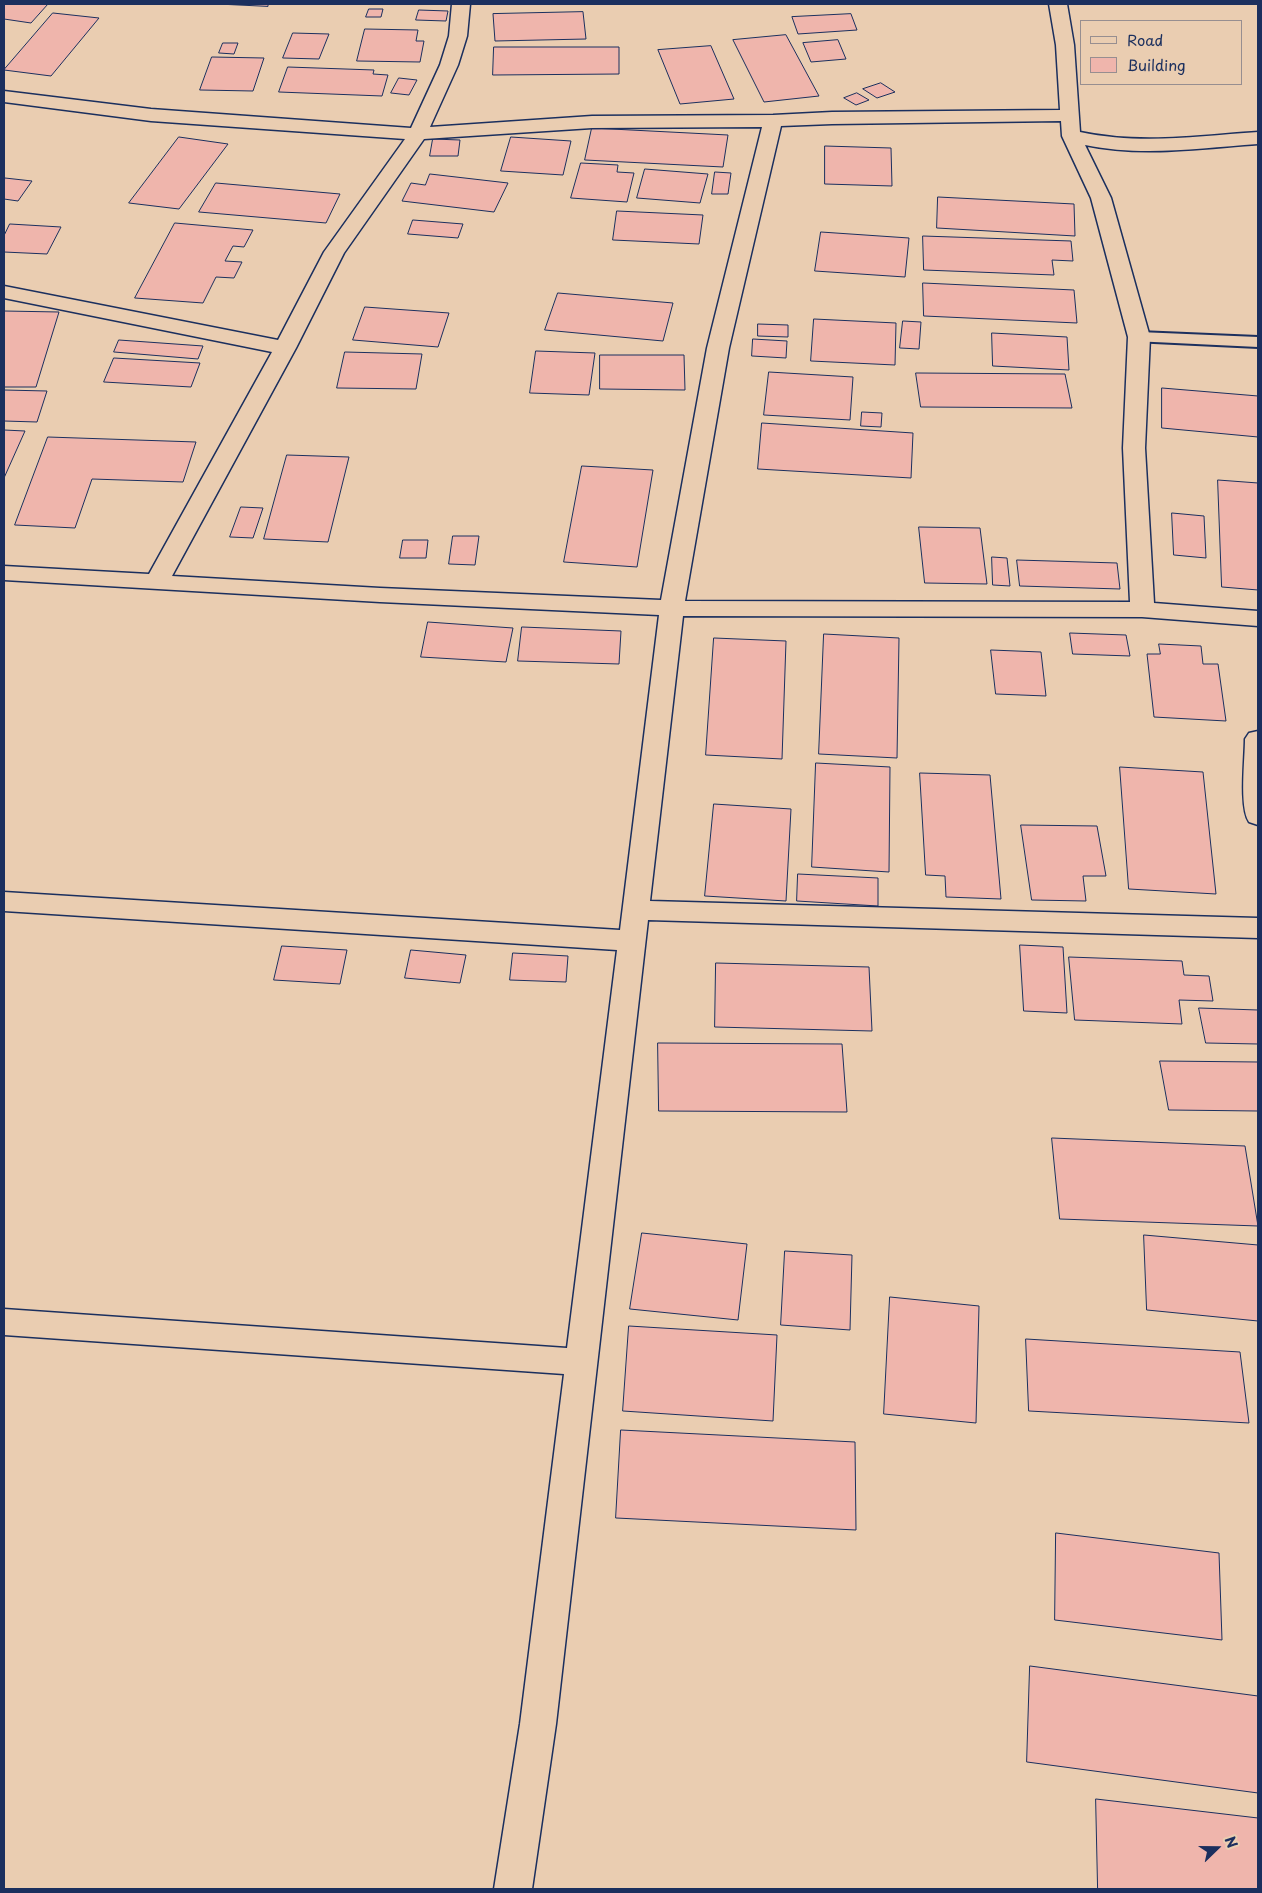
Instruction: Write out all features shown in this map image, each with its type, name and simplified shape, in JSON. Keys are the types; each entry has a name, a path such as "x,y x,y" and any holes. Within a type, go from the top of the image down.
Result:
{"street":[{"path":"156,582 285,348 334,252 375,197 418,134 449,65 458,36 461,4"},
{"path":"1058,4 1065,45 1071,136 1101,198 1139,337 1134,448 1142,610"},
{"path":"4,96 151,115 418,134 592,122 773,121 832,118 1070,115"},
{"path":"513,1889 538,1724 672,608 718,348 773,121"},
{"path":"1071,136 1109,144 1160,146 1258,138"},
{"path":"4,292 285,348"},
{"path":"4,573 380,595 672,608 1142,610 1258,619"},
{"path":"1258,739 1256,805 1258,816"},
{"path":"4,902 632,940"},
{"path":"636,910 1258,928"},
{"path":"4,1322 581,1362"}],"lane":[{"path":"1139,337 1258,342"}],"building":[{"path":"4,4 48,4 31,23 4,19"},
{"path":"218,4 268,4 268,6"},
{"path":"369,9 383,9 381,17 366,17"},
{"path":"419,10 448,11 446,21 416,20"},
{"path":"583,12 586,39 495,41 493,14"},
{"path":"53,13 99,18 51,76 4,70"},
{"path":"851,14 857,30 798,34 792,17"},
{"path":"365,29 418,30 416,41 424,41 420,62 357,61"},
{"path":"293,33 329,34 319,59 283,58"},
{"path":"786,35 819,96 764,102 733,40"},
{"path":"838,40 846,59 811,62 803,43"},
{"path":"223,43 238,43 234,54 219,53"},
{"path":"711,46 734,99 680,104 658,50"},
{"path":"494,47 619,47 619,74 493,75"},
{"path":"212,57 264,58 253,91 200,90"},
{"path":"288,67 374,70 373,74 388,75 382,96 279,92"},
{"path":"399,78 417,80 409,95 391,93"},
{"path":"881,83 895,92 877,98 863,89"},
{"path":"857,93 869,100 856,105 844,98"},
{"path":"592,128 728,135 723,167 585,160"},
{"path":"179,137 228,144 179,209 129,203"},
{"path":"511,137 571,141 563,175 501,171"},
{"path":"433,139 460,140 458,156 430,156"},
{"path":"825,146 891,148 892,186 825,184"},
{"path":"581,163 618,165 617,172 634,173 627,202 571,198"},
{"path":"645,169 708,174 700,203 637,198"},
{"path":"715,172 731,173 728,194 712,194"},
{"path":"430,174 508,183 494,212 402,201 411,183 425,185"},
{"path":"5,178 32,181 18,201 4,199"},
{"path":"216,183 340,194 326,223 199,212"},
{"path":"938,197 1074,204 1075,236 937,228"},
{"path":"617,211 703,215 699,244 613,240"},
{"path":"413,220 463,224 458,238 408,234"},
{"path":"175,223 253,230 244,247 233,246 225,261 242,262 234,278 216,277 203,303 135,298"},
{"path":"10,224 61,227 47,254 4,252 4,236"},
{"path":"821,232 909,238 905,277 815,271"},
{"path":"923,236 1071,241 1073,261 1052,260 1054,275 924,270"},
{"path":"923,283 1074,290 1077,323 924,316"},
{"path":"558,293 673,303 663,341 545,330"},
{"path":"365,307 449,313 438,347 353,340"},
{"path":"4,311 59,312 36,387 4,387"},
{"path":"814,319 896,323 895,365 811,361"},
{"path":"903,321 921,322 919,349 900,348"},
{"path":"758,324 788,325 788,337 758,336"},
{"path":"992,333 1067,337 1069,370 993,366"},
{"path":"753,339 787,341 786,358 752,356"},
{"path":"119,340 203,346 198,359 114,352"},
{"path":"536,351 595,353 589,395 530,393"},
{"path":"345,352 422,354 416,389 337,388"},
{"path":"600,355 684,355 685,390 600,389"},
{"path":"114,358 200,363 191,387 104,382"},
{"path":"769,372 853,377 850,420 764,415"},
{"path":"916,373 1065,374 1072,408 921,407"},
{"path":"1162,388 1258,396 1258,437 1162,428"},
{"path":"4,390 47,391 37,422 4,421"},
{"path":"862,412 882,413 881,427 861,426"},
{"path":"762,423 913,433 911,478 758,469"},
{"path":"4,430 25,431 4,478"},
{"path":"48,437 196,442 183,482 92,479 75,528 15,525"},
{"path":"287,455 349,457 328,542 264,539"},
{"path":"582,466 653,470 637,567 564,562"},
{"path":"1218,480 1258,483 1258,590 1222,587"},
{"path":"241,507 263,508 253,538 230,537"},
{"path":"1172,513 1204,516 1206,558 1174,555"},
{"path":"919,527 980,528 987,584 925,583"},
{"path":"453,536 479,536 475,565 449,564"},
{"path":"403,540 428,540 426,558 400,558"},
{"path":"992,557 1007,558 1010,586 993,585"},
{"path":"1017,560 1117,563 1120,589 1020,586"},
{"path":"428,622 513,628 506,662 421,657"},
{"path":"522,627 621,631 619,664 518,661"},
{"path":"1070,633 1126,635 1130,656 1073,654"},
{"path":"824,634 899,638 897,758 819,754"},
{"path":"714,638 786,641 782,759 706,755"},
{"path":"1159,644 1201,646 1203,664 1218,664 1226,721 1154,717 1147,654 1160,654"},
{"path":"991,650 1041,652 1046,696 996,694"},
{"path":"816,763 890,767 889,872 812,867"},
{"path":"1120,767 1203,772 1216,894 1129,889"},
{"path":"920,773 990,775 1001,899 946,897 945,876 926,875"},
{"path":"714,804 791,809 786,901 705,896"},
{"path":"1021,825 1097,826 1106,876 1083,876 1086,901 1032,900"},
{"path":"798,874 878,878 878,906 797,901"},
{"path":"1020,945 1063,947 1067,1013 1024,1011"},
{"path":"282,946 347,950 340,984 274,980"},
{"path":"411,950 466,955 460,983 405,978"},
{"path":"513,953 568,956 566,982 510,980"},
{"path":"1069,957 1182,961 1184,975 1209,976 1213,1001 1179,1000 1182,1024 1075,1020"},
{"path":"716,963 869,967 872,1031 715,1027"},
{"path":"1199,1008 1258,1010 1258,1044 1206,1043"},
{"path":"658,1043 842,1044 847,1112 659,1111"},
{"path":"1160,1061 1258,1062 1258,1111 1169,1110"},
{"path":"1052,1138 1245,1146 1258,1226 1060,1219"},
{"path":"642,1233 747,1244 738,1320 630,1309"},
{"path":"1144,1235 1258,1245 1258,1321 1147,1310"},
{"path":"785,1251 852,1255 850,1330 781,1325"},
{"path":"890,1297 979,1306 976,1423 884,1414"},
{"path":"629,1326 777,1335 773,1421 623,1411"},
{"path":"1026,1339 1240,1352 1249,1423 1029,1411"},
{"path":"621,1430 855,1442 856,1530 616,1518"},
{"path":"1056,1533 1219,1553 1222,1640 1055,1620"},
{"path":"1030,1666 1258,1696 1258,1793 1027,1762"},
{"path":"1096,1799 1258,1818 1258,1889 1098,1889"}]}
